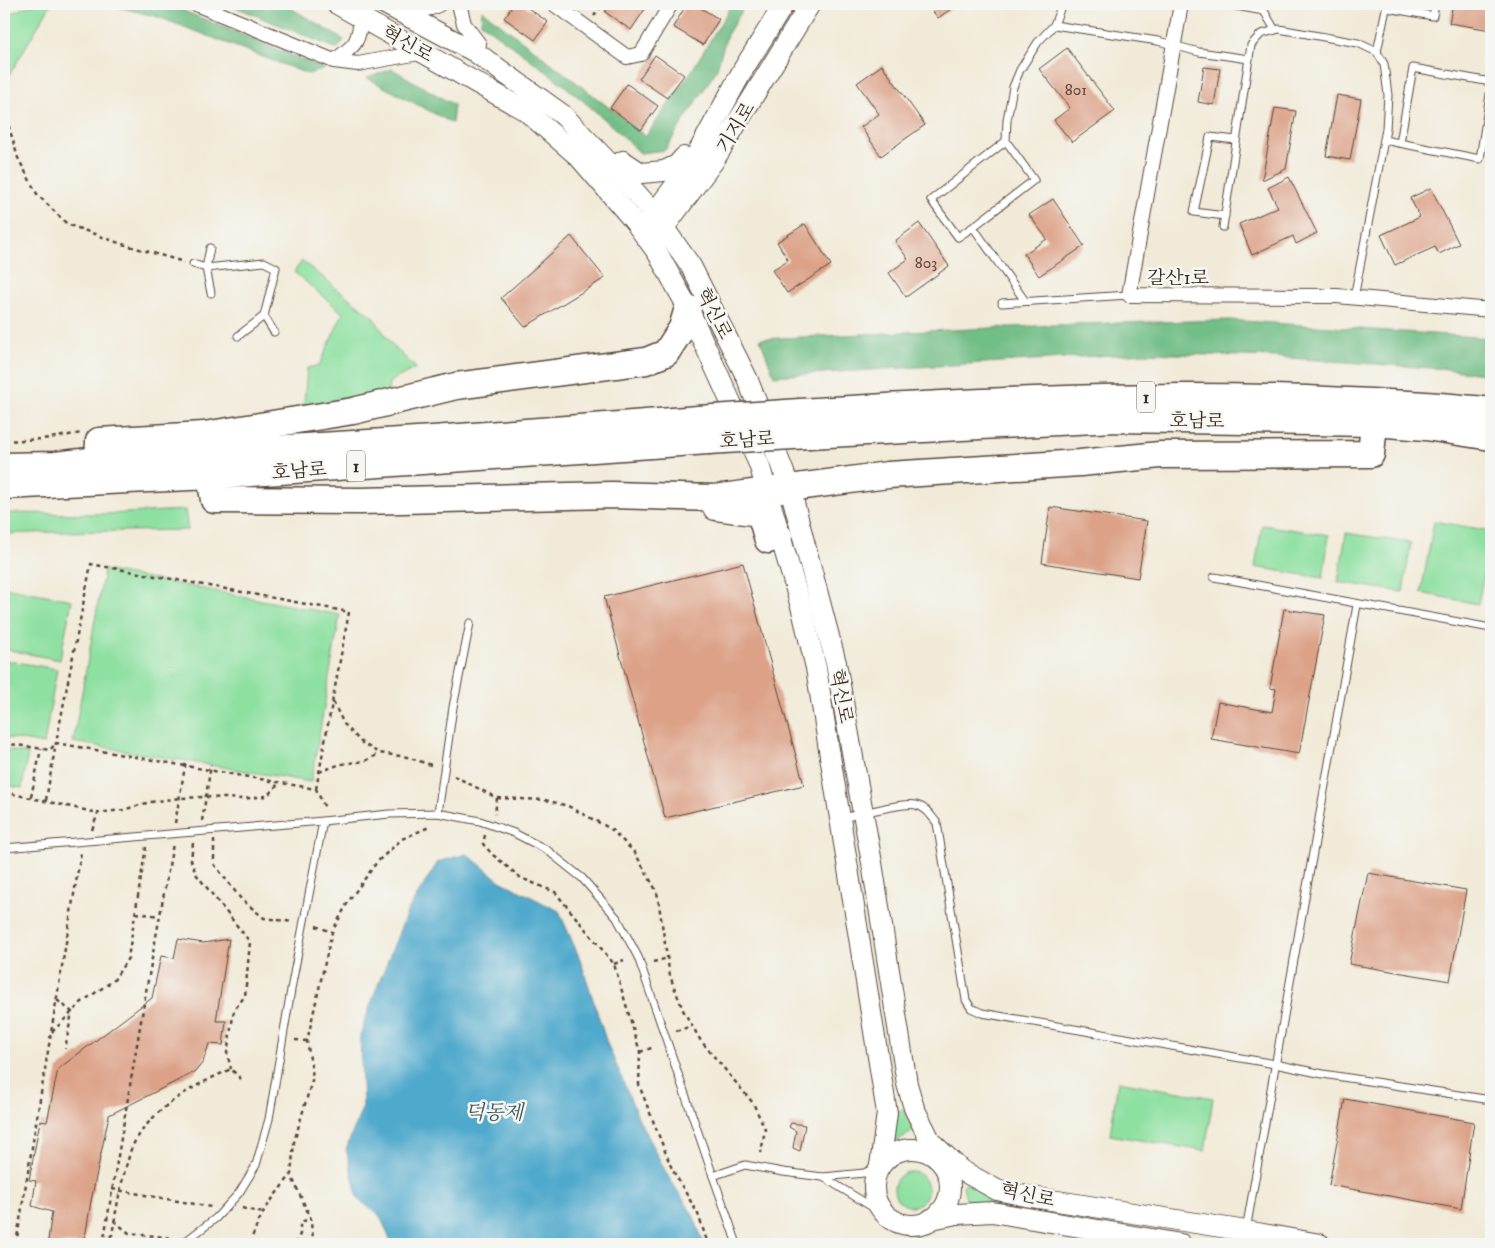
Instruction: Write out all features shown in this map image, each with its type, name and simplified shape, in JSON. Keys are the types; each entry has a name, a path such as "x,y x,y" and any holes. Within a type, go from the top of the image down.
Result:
{"highway":[{"path":"98,460 99,441 204,436 352,411 456,386 646,361 666,353 682,328 688,308"},
{"name":"호남로","path":"804,424 981,401 1128,397 1257,397 1453,406 1491,411"},
{"name":"호남로","path":"4,466 55,465 98,460 443,438 704,430 804,424 1114,419 1374,423 1426,427 1491,437"},
{"path":"210,476 214,500 360,501 612,495 714,498 888,475 1080,463 1160,455 1371,454 1374,423"},
{"name":"호남로","path":"4,486 210,476 704,430"},
{"path":"714,498 716,507 760,513 768,540 779,536"}],"main road":[{"name":"혁신로","path":"337,4 526,110 579,157 646,238 688,308 759,464 779,490 779,536 802,610 816,668 888,1113 880,1166 874,1182 874,1194 879,1206 887,1216 898,1222 910,1225 922,1224 943,1210 949,1199 951,1188 948,1172 914,1108 907,1084 864,814 836,663 779,490 747,378 691,266 659,221 613,167 563,114 475,52 393,8"},
{"name":"기지로","path":"646,238 659,221 744,68 784,4"},
{"name":"기지로","path":"659,221 686,200 713,162 810,4"},
{"path":"613,167 623,161 640,173 664,171 677,165 684,157 692,163"},
{"path":"681,252 678,223 686,200"},
{"path":"880,1166 892,1154 903,1149 915,1148 939,1155"},
{"name":"혁신로","path":"939,1155 997,1190 1320,1244"},
{"name":"혁신로","path":"931,1219 957,1214 992,1212 1181,1244"}],"street":[{"path":"196,4 334,61 358,64 424,52"},
{"path":"393,8 430,8 440,4"},
{"path":"459,4 464,24 479,44 475,52"},
{"path":"554,4 627,57 641,54 671,4"},
{"name":"갈산1로","path":"1181,4 1129,295 1337,296 1491,310"},
{"path":"334,61 355,44 359,33 360,17"}],"lane":[{"path":"1006,141 931,200 958,237 1034,180 1006,141 1013,87 1020,70 1038,42 1054,25 1062,4"},
{"path":"1225,4 1264,7 1274,30"},
{"path":"1377,52 1387,6 1433,16 1435,4"},
{"path":"1054,25 1158,41 1199,52 1249,59"},
{"path":"1223,227 1251,45 1261,34 1279,29 1358,43 1377,52 1384,64 1388,95 1386,129 1354,298"},
{"path":"1400,143 1413,68 1491,82"},
{"path":"1384,140 1480,159 1491,88"},
{"path":"1224,216 1194,212 1210,137 1236,140"},
{"path":"973,227 1025,301"},
{"path":"210,248 206,268 211,293"},
{"path":"193,264 206,268 264,262 276,268 264,316 238,336"},
{"path":"1002,303 1129,295"},
{"path":"264,316 274,332"},
{"path":"1214,577 1357,605 1491,628"},
{"path":"1246,1231 1357,605"},
{"path":"438,813 453,707 470,623"},
{"path":"840,818 902,806 917,805 927,810 937,823 966,1000 971,1008 982,1013 1324,1074 1491,1100"},
{"path":"4,848 389,814 438,813 480,821 514,833 547,850 582,878 617,918 638,957 737,1244"},
{"path":"182,1244 216,1218 239,1193 256,1165 269,1119 292,984 324,821"},
{"path":"713,1176 745,1165 823,1177 864,1173 880,1166"},
{"path":"823,1177 887,1216"}],"path":[{"path":"594,16 603,4"},
{"path":"4,110 18,158 37,194 67,224 119,243 193,264"},
{"path":"46,801 91,564 348,612 316,789 325,808"},
{"path":"332,700 344,724 362,744 379,753 407,757 444,770 497,798 545,800 568,806 611,829 635,852 657,892 670,976 680,1001 692,1026 707,1048 753,1103 765,1129 761,1153"},
{"path":"4,743 50,750 56,743"},
{"path":"56,743 316,789"},
{"path":"31,798 41,749"},
{"path":"319,772 341,764 365,762 379,753"},
{"path":"175,823 186,761"},
{"path":"202,821 211,765"},
{"path":"4,792 98,812 123,810 150,802 180,798 243,799 267,796 280,783"},
{"path":"495,814 497,798"},
{"path":"92,831 98,812"},
{"path":"314,1244 310,1217 291,1175 294,1142 313,1077 307,1041 332,932 348,902 377,862 402,839 430,827"},
{"path":"485,835 483,844 493,855 521,878 555,892 614,964 640,1052 639,1085 672,1169 698,1214 708,1244"},
{"path":"214,840 214,864 241,899 264,918 294,922"},
{"path":"193,841 191,860 196,874 250,942 245,996 234,1010 227,1053 231,1070 241,1079"},
{"path":"103,1243 173,843"},
{"path":"52,1032 82,1002 114,980 128,958 147,845"},
{"path":"16,1244 81,851"},
{"path":"136,913 160,916"},
{"path":"316,926 332,932"},
{"path":"653,962 668,958"},
{"path":"614,964 624,960"},
{"path":"57,1000 72,1012"},
{"path":"65,1049 72,1012"},
{"path":"676,1030 692,1026"},
{"path":"295,1040 307,1041"},
{"path":"640,1052 654,1047"},
{"path":"103,1243 112,1235 119,1190 132,1146 149,1122 175,1098 201,1083 231,1070"},
{"path":"250,1244 255,1226 291,1175"},
{"path":"112,1189 211,1207"},
{"path":"242,1208 263,1213"},
{"path":"296,1244 300,1234 300,1224 310,1217"},
{"path":"114,1221 129,1233 172,1238"}],"green space":[{"path":"51,4 4,84 3,40 8,18 26,6"},
{"path":"106,4 167,4 325,69 308,74 158,17"},
{"path":"228,4 284,4 344,40 337,49"},
{"path":"732,4 746,4 727,35 716,71 665,150 640,153 583,101 481,23 482,10 646,136 691,72"},
{"path":"392,69 454,105 452,123 367,78"},
{"path":"302,261 373,317 392,345 416,368 389,382 388,397 303,415 307,368 319,366 343,313 294,272"},
{"path":"1229,320 1491,338 1491,375 1445,369 1275,357 1145,353 774,376 760,339 1076,324"},
{"path":"185,510 188,530 4,534 4,513 107,514"},
{"path":"1434,521 1491,531 1491,574 1484,573 1478,604 1421,593"},
{"path":"1262,525 1329,535 1323,578 1255,567"},
{"path":"1346,533 1411,543 1403,592 1338,582"},
{"path":"104,570 340,615 311,782 73,742"},
{"path":"4,587 72,600 60,660 4,649"},
{"path":"4,660 57,669 44,744 4,737"},
{"path":"4,749 28,754 22,788 4,785"},
{"path":"1118,1081 1213,1098 1205,1151 1110,1135"},
{"path":"904,1110 913,1129 911,1133 893,1142 894,1111"},
{"path":"911,1172 918,1173 923,1177 927,1182 927,1196 923,1201 918,1205 911,1206 904,1205 899,1201 895,1196 894,1189 895,1182 899,1177 904,1173"},
{"path":"965,1183 998,1197 996,1205 967,1203 963,1186"}],"water":[{"name":"덕동제","path":"467,854 500,881 559,911 580,959 607,1043 641,1124 668,1176 693,1215 704,1244 392,1244 380,1216 358,1199 346,1149 363,1106 360,1035 408,910 438,862"}],"building":[{"path":"514,4 522,4 548,22 535,40 504,18"},
{"path":"610,4 637,4 645,9 631,30 605,12"},
{"path":"687,4 694,4 719,19 703,45 673,27"},
{"path":"927,4 958,4 938,18"},
{"path":"1453,4 1491,4 1491,30 1449,23"},
{"path":"1067,48 1115,111 1072,142 1054,120 1070,108 1039,69"},
{"path":"655,55 684,75 667,98 639,79"},
{"path":"882,65 925,125 881,156 861,127 879,114 857,83"},
{"path":"1204,67 1220,69 1214,105 1198,102"},
{"path":"627,84 658,106 641,130 610,108"},
{"path":"1337,95 1361,99 1350,160 1326,156"},
{"path":"1275,108 1296,111 1286,169 1262,180"},
{"path":"1289,177 1317,233 1296,244 1293,236 1252,255 1239,224 1278,207 1268,188"},
{"path":"1431,188 1459,244 1439,254 1435,247 1395,265 1381,235 1420,217 1410,198"},
{"path":"1053,199 1084,246 1039,276 1024,254 1047,239 1029,215"},
{"path":"919,223 949,266 906,297 889,273 908,259 895,241"},
{"path":"805,224 831,265 787,293 772,270 788,260 777,242"},
{"path":"571,236 605,278 525,327 501,298"},
{"path":"1050,507 1147,521 1138,578 1042,563"},
{"path":"743,563 804,785 665,818 604,597"},
{"path":"1284,609 1325,615 1299,754 1211,739 1218,702 1272,712 1276,689 1270,688"},
{"path":"1368,873 1466,890 1450,981 1349,964"},
{"path":"178,939 203,943 229,939 216,1021 226,1021 223,1045 209,1044 203,1062 195,1072 109,1115 84,1244 49,1244 52,1212 32,1206 36,1181 29,1180 40,1121 47,1122 58,1069 152,998 161,956 174,958"},
{"path":"1345,1099 1474,1122 1461,1209 1329,1185"},
{"path":"791,1123 805,1125 800,1151 793,1148 796,1131 789,1127"}]}
